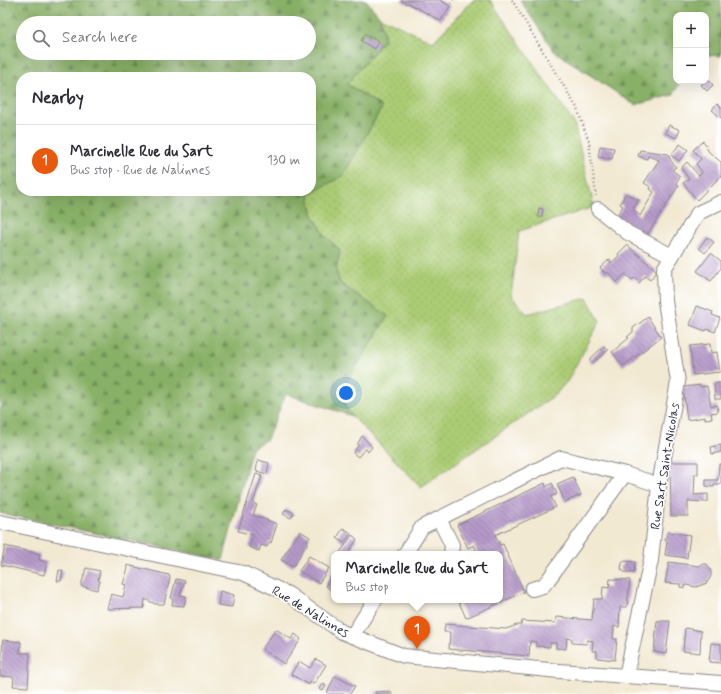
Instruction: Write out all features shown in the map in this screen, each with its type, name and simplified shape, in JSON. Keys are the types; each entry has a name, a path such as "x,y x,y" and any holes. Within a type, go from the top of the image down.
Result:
{"street":[{"name":"Rue Sart Saint-Nicolas","path":"626,676 651,560 658,485 678,382 666,301 664,269 698,213 721,202"},
{"path":"598,208 628,233 672,256"},
{"path":"407,551 422,527 561,458 625,474 658,485"},
{"path":"532,589 543,586 548,580 625,474"},
{"path":"439,519 452,545 451,551"},
{"name":"Rue de Nalinnes","path":"0,522 243,573 288,594 342,632 404,656 559,671 721,683"},
{"path":"352,636 373,603"}],"path":[{"path":"451,4 453,0"},
{"path":"512,0 577,108 589,142 598,208"}],"green space":[{"path":"0,0 366,0 380,17 385,39 347,84 382,107 343,176 316,190 316,72 16,72 16,196 309,196 312,213 324,234 340,250 336,271 340,283 388,316 346,383 345,406 352,416 286,394 267,439 252,448 223,560 0,513"},
{"path":"473,0 490,0 574,123 594,207 519,231 511,296 527,314 587,298 600,321 568,380 555,395 421,487 352,416 345,406 346,383 387,316 340,283 336,271 340,250 324,234 312,213 309,196 316,196 316,190 343,176 382,107 347,84 385,39 380,17 433,42"},
{"path":"520,0 721,0 721,56 709,55 709,12 673,12 673,84 679,84 673,95 635,105 554,51"}],"building":[{"path":"401,0 440,0 450,6 441,21"},
{"path":"365,34 379,42 375,49 361,41"},
{"path":"709,80 713,85 707,91 701,85 709,84"},
{"path":"717,104 721,107 721,118 712,110"},
{"path":"669,125 680,130 676,138 665,133"},
{"path":"703,141 709,152 721,162 721,176 697,200 683,183 689,179 681,168 687,162 699,176 702,172 696,164 701,159 693,150"},
{"path":"680,144 688,150 679,161 671,155"},
{"path":"600,146 614,148 612,159 598,157"},
{"path":"640,150 668,154 676,167 672,170 680,176 676,183 679,185 645,238 616,217 623,206 620,204 625,194 639,200 633,209 640,216 654,192 650,189 651,187 644,183 659,160 648,156 647,159 638,156"},
{"path":"539,208 543,209 542,217 538,217"},
{"path":"707,237 714,242 705,253 699,248"},
{"path":"627,245 657,271 650,280 645,276 639,283 634,278 632,280 625,274 617,282 608,272 606,274 600,268 610,259 611,263 619,256 618,254"},
{"path":"711,253 721,261 721,268 711,281 697,271"},
{"path":"697,306 713,312 712,315 720,318 715,332 707,329 706,331 690,325"},
{"path":"648,317 661,337 623,366 612,352 629,338 627,337 633,332 633,328"},
{"path":"710,344 711,353 717,352 720,372 693,375 690,346"},
{"path":"604,346 608,350 592,364 589,360"},
{"path":"721,383 721,399 715,399 714,384"},
{"path":"701,385 701,387 707,386 711,406 717,405 718,412 711,413 712,418 705,419 705,417 687,420 683,387"},
{"path":"362,436 372,447 368,452 366,449 364,450 358,457 353,453"},
{"path":"721,445 721,452 712,454 711,447"},
{"path":"258,460 269,463 267,474 256,471"},
{"path":"670,462 698,462 698,474 695,474 694,495 708,494 708,502 688,501 688,516 671,516"},
{"path":"719,464 721,464 721,484 714,484 714,487 706,486 706,480 718,480"},
{"path":"256,474 262,476 253,503 257,505 253,515 277,524 271,543 269,542 267,547 261,545 259,551 249,547 253,535 238,531"},
{"path":"573,477 581,495 565,502 557,484"},
{"path":"545,483 546,487 552,483 557,494 551,497 556,507 495,535 500,545 503,544 524,592 503,601 503,551 477,551 474,545 468,548 457,525"},
{"path":"286,509 294,513 291,518 283,514"},
{"path":"343,528 351,533 344,543 337,538"},
{"path":"300,531 310,537 293,567 281,560"},
{"path":"668,532 690,535 687,558 665,555 667,542 665,540"},
{"path":"352,535 357,539 350,551 341,551"},
{"path":"5,546 40,554 39,560 47,562 44,575 1,565"},
{"path":"309,556 329,568 319,583 299,571"},
{"path":"625,561 635,562 634,573 624,572 621,569 622,563"},
{"path":"669,562 699,566 707,564 711,571 711,576 707,583 696,587 686,585 685,588 680,587 680,584 665,583"},
{"path":"127,565 169,575 170,578 164,604 155,604 145,599 144,608 107,609 111,594 123,597 126,585 123,584 128,568"},
{"path":"86,568 100,571 98,580 100,581 97,590 81,586"},
{"path":"59,570 63,571 61,581 57,581"},
{"path":"331,576 331,590 326,584"},
{"path":"176,579 185,581 180,595 186,596 184,606 172,605 173,599 171,598"},
{"path":"610,579 630,580 627,607 620,607 619,627 614,626 613,639 617,639 615,660 597,658 597,651 592,651 593,641 587,640 586,644 572,643 572,639 567,638 566,649 556,648 556,643 550,643 550,647 536,646 536,642 530,641 529,656 449,649 450,632 444,632 445,624 506,629 521,625 522,621 555,623 556,617 592,620 594,599 602,599 603,587 609,588"},
{"path":"220,591 234,595 232,607 218,605"},
{"path":"459,603 499,603 466,618"},
{"path":"657,621 670,621 666,654 654,652"},
{"path":"685,628 701,631 700,653 683,651"},
{"path":"276,629 291,639 295,634 301,639 284,664 262,649"},
{"path":"3,640 21,642 20,653 30,653 28,687 13,686 14,677 0,676"},
{"path":"711,643 721,644 721,663 709,662"},
{"path":"316,659 326,665 314,684 310,682 309,685 291,674 299,661 310,668"},
{"path":"335,676 355,686 350,694 327,693"},
{"path":"323,684 326,686 323,691 319,689"},
{"path":"391,691 392,694 375,694 375,692"}],"place":[{"name":"Marcinelle Rue du Sart","path":"417,649"}]}
